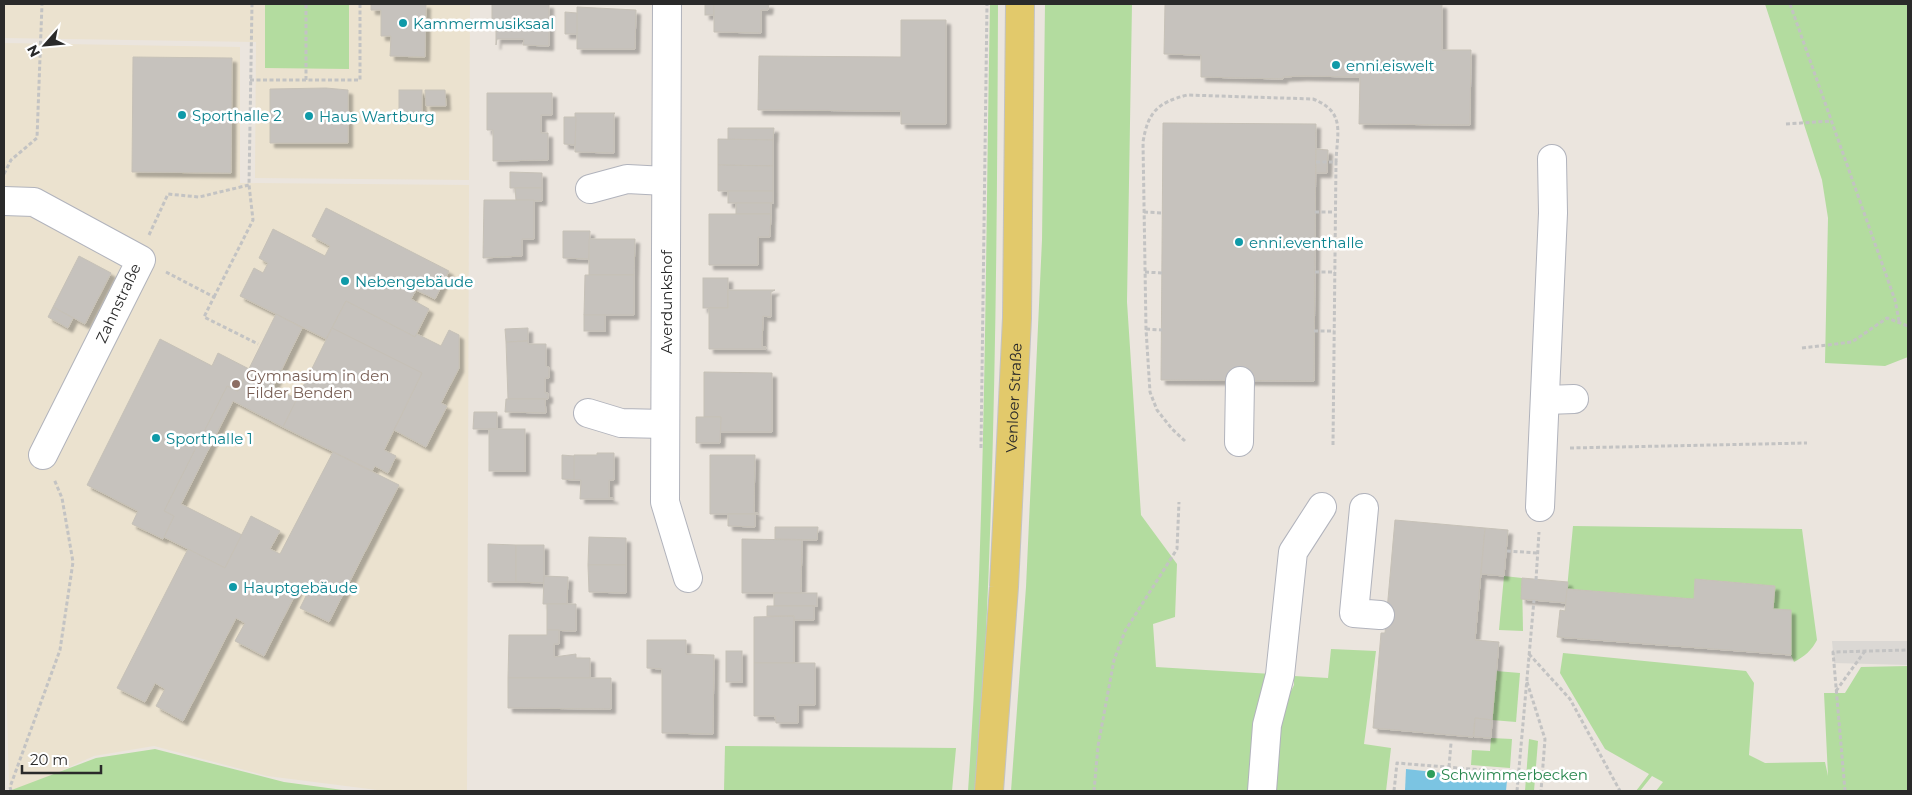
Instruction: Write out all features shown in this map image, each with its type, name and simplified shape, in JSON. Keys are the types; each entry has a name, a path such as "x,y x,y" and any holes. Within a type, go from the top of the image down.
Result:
{"main road":[{"name":"Venloer Straße","path":"989,791 1004,588 1017,318 1020,4"}],"street":[{"name":"Averdunkshof","path":"667,4 664,502 688,578"},
{"path":"1540,507 1553,213 1552,159"},
{"path":"590,189 627,179 666,181"},
{"name":"Zahnstraße","path":"4,202 34,202 141,260 43,455"},
{"path":"1239,442 1240,381"},
{"path":"1546,400 1574,399"},
{"path":"588,413 621,423 665,424"},
{"path":"1262,791 1267,724 1280,675 1293,552 1322,507"},
{"path":"1364,508 1354,613 1380,614"}],"path":[{"path":"4,174 11,160 37,138 42,4"},
{"path":"252,4 249,185 253,220 204,317 258,344"},
{"path":"306,4 306,80"},
{"path":"250,80 360,80 360,4"},
{"path":"981,455 987,4"},
{"path":"1790,4 1895,300 1899,321"},
{"path":"1185,441 1172,429 1157,410 1150,392 1146,330 1143,142 1146,124 1152,112 1173,98 1187,95 1313,99 1325,104 1334,112 1337,120 1333,445"},
{"path":"1786,124 1831,121"},
{"path":"1316,162 1336,162"},
{"path":"214,297 141,260 146,240 168,194 199,197 249,185"},
{"path":"1144,212 1162,213"},
{"path":"1315,212 1335,212"},
{"path":"1145,272 1162,273"},
{"path":"1315,272 1335,272"},
{"path":"1802,348 1852,342 1887,318 1908,326"},
{"path":"1146,330 1162,330"},
{"path":"1314,331 1334,331"},
{"path":"1544,448 1807,443"},
{"path":"11,791 10,787 60,650 73,562 62,498 43,455"},
{"path":"1094,791 1098,746 1114,660 1125,632 1177,549 1179,502"},
{"path":"1536,580 1540,507"},
{"path":"1506,552 1538,553"},
{"path":"1517,791 1534,600"},
{"path":"1845,791 1833,652 1908,650"},
{"path":"1836,691 1866,651"},
{"path":"1529,654 1570,699 1620,791"},
{"path":"1526,679 1545,740 1541,791"},
{"path":"1450,767 1452,744"},
{"path":"1394,791 1397,763 1519,773"}],"shaded area":[{"path":"4,4 470,4 469,180 255,178 256,42 4,38"},
{"name":"Gymnasium in den Filder Benden","path":"4,43 240,47 240,183 469,185 467,791 385,791 267,776 154,746 94,756 16,791 9,791 4,582"},
{"path":"1832,641 1908,641 1908,665 1834,663"}],"green space":[{"path":"265,4 349,4 349,69 265,68"},
{"path":"990,4 998,4 994,398 988,594 977,791 968,791 982,496"},
{"path":"1045,4 1132,4 1127,302 1141,515 1177,564 1175,617 1153,624 1156,667 1273,674 1256,791 1011,791 1026,587 1042,240"},
{"path":"1765,4 1908,4 1908,357 1885,366 1825,363 1828,218 1822,180"},
{"path":"1573,526 1802,529 1817,640 1807,653 1794,662 1791,655 1791,611 1773,609 1774,586 1695,579 1694,599 1567,589"},
{"path":"1504,576 1522,578 1523,631 1499,630"},
{"path":"1331,649 1376,651 1364,744 1391,748 1386,791 1270,791 1276,721 1294,685 1294,676 1328,678"},
{"path":"1563,653 1746,671 1754,683 1749,755 1765,763 1825,762 1828,776 1824,693 1845,693 1861,667 1908,666 1908,791 1656,791 1663,782 1652,776 1640,791 1636,791 1649,774 1605,749 1560,673"},
{"path":"1496,671 1520,673 1516,722 1492,720"},
{"path":"1491,738 1512,739 1510,768 1471,765 1472,750 1490,751"},
{"path":"1529,739 1538,741 1534,791 1525,791"},
{"path":"725,746 956,748 952,791 724,791"},
{"path":"155,749 284,782 350,791 9,791 96,758"}],"water":[{"name":"Schwimmerbecken","path":"1406,769 1507,780 1506,791 1405,791"}],"building":[{"name":"Kammermusiksaal","path":"371,4 426,4 425,57 390,56 391,36 381,36 381,10 371,10"},
{"path":"492,4 549,4 549,46 523,45 524,39 497,39 496,45 496,23 495,20 492,21"},
{"path":"705,4 714,4 714,15 705,15"},
{"path":"714,4 769,4 768,10 761,10 761,33 714,32"},
{"name":"enni.eiswelt","path":"1165,4 1442,4 1442,50 1471,50 1470,125 1359,124 1360,77 1302,76 1283,77 1283,79 1201,77 1201,55 1164,54"},
{"path":"577,7 636,10 635,49 577,49"},
{"path":"565,12 577,13 577,34 565,34"},
{"path":"901,20 946,20 946,124 901,124 901,111 758,110 759,56 901,57"},
{"name":"Sporthalle 2","path":"133,57 232,58 231,173 132,172"},
{"name":"Haus Wartburg","path":"326,88 348,90 348,143 270,143 270,89"},
{"path":"399,90 422,90 422,113 399,113"},
{"path":"425,90 445,90 446,106 426,106"},
{"path":"487,93 552,93 552,115 541,115 541,133 548,133 548,160 493,161 493,130 487,130"},
{"path":"575,113 615,113 614,153 575,152"},
{"path":"564,117 576,117 575,145 564,144"},
{"name":"enni.eventhalle","path":"1163,123 1316,124 1314,381 1161,380"},
{"path":"728,128 774,128 773,140 728,140"},
{"path":"718,139 773,140 773,166 718,165"},
{"path":"1316,149 1328,150 1327,173 1316,173"},
{"path":"718,165 773,166 773,191 718,191"},
{"path":"510,172 542,173 542,188 510,188"},
{"path":"515,188 542,188 542,201 516,200"},
{"path":"728,191 773,191 773,203 728,203"},
{"path":"484,200 534,200 534,239 522,239 522,256 483,258"},
{"path":"736,203 771,203 771,214 736,214"},
{"name":"Nebengebäude","path":"326,208 449,271 435,299 416,290 411,299 429,309 415,337 346,301 326,339 240,296 254,268 263,273 268,263 259,258 273,229 325,256 330,246 312,236"},
{"path":"709,214 771,214 770,237 758,237 758,265 709,265"},
{"path":"563,231 590,231 589,259 563,258"},
{"path":"589,239 635,239 634,275 589,275"},
{"path":"79,256 111,273 85,324 53,307"},
{"path":"585,275 634,275 634,315 584,315"},
{"path":"703,278 728,278 728,308 703,308"},
{"path":"728,290 775,290 771,292 771,317 763,316 762,347 766,347 766,349 709,349 709,308 728,308"},
{"path":"346,301 415,337 417,334 441,346 449,330 459,335 459,368 441,403 447,406 426,447 394,430 422,373 332,328"},
{"path":"53,307 73,318 68,328 48,317"},
{"path":"276,314 302,328 273,387 297,399 283,427 233,401 181,504 242,535 225,568 164,537 174,516 164,511 227,386 238,391"},
{"path":"584,315 605,315 605,331 584,331"},
{"path":"332,328 422,373 384,450 396,456 388,473 375,466 372,471 283,427"},
{"path":"528,328 528,341 506,342 505,329"},
{"name":"Sporthalle 1","path":"160,339 212,366 218,353 249,369 238,391 227,386 164,511 174,516 163,539 132,524 138,511 87,485"},
{"path":"528,341 528,344 546,344 546,366 549,367 549,378 545,378 545,393 548,393 548,399 508,399 506,342"},
{"path":"704,372 772,373 772,432 720,432 721,417 704,417"},
{"path":"506,399 545,399 546,413 505,412"},
{"path":"474,412 497,412 497,429 473,429"},
{"path":"696,417 721,417 720,443 696,443"},
{"path":"489,429 525,429 525,471 489,471"},
{"name":"Hauptgebäude","path":"333,452 399,485 329,622 300,608 309,590 300,585 264,656 235,641 245,623 236,618 183,721 156,706 165,689 155,683 145,702 117,688 188,549 225,568 251,516 280,531 270,549 280,554"},
{"path":"597,453 614,453 614,480 609,480 609,497 614,499 580,499 581,480 574,480 574,455 597,455"},
{"path":"562,455 574,456 574,480 562,479"},
{"path":"710,455 755,455 754,512 759,514 710,514"},
{"path":"728,514 755,514 755,527 728,526"},
{"path":"1395,520 1485,528 1475,640 1499,642 1492,720 1475,718 1473,737 1373,728 1381,633 1385,633"},
{"path":"775,527 818,527 817,540 775,539"},
{"path":"1485,528 1508,530 1504,576 1481,574"},
{"path":"589,537 626,538 626,565 588,565"},
{"path":"742,539 802,540 801,593 742,593"},
{"path":"488,544 516,545 516,582 488,582"},
{"path":"516,545 544,545 544,583 516,582"},
{"path":"588,565 626,565 626,593 589,592"},
{"path":"544,576 568,577 567,604 543,604"},
{"path":"1522,578 1568,582 1566,603 1521,599"},
{"path":"1695,579 1775,586 1773,609 1791,610 1791,655 1557,637 1560,610 1565,611 1567,589 1694,599"},
{"path":"774,593 817,593 817,606 774,606"},
{"path":"547,604 576,604 576,631 547,630"},
{"path":"767,606 814,606 814,620 794,620 794,616 767,616"},
{"path":"794,616 794,663 754,663 754,617"},
{"path":"547,630 559,630 559,644 554,644 554,657 576,654 576,658 590,658 590,678 508,678 509,635 547,635"},
{"path":"647,640 686,640 686,654 714,655 713,734 662,733 662,669 647,668"},
{"path":"726,651 742,651 742,682 726,682"},
{"path":"754,663 815,663 815,705 798,705 798,723 776,723 775,716 754,716"},
{"path":"508,678 611,678 611,709 508,708"},
{"path":"1475,718 1492,720 1491,738 1474,737"}],"place":[{"name":"Kammermusiksaal","path":"403,23"},
{"name":"enni.eiswelt","path":"1336,65"},
{"name":"Sporthalle 2","path":"182,115"},
{"name":"Haus Wartburg","path":"309,116"},
{"name":"enni.eventhalle","path":"1239,242"},
{"name":"Nebengebäude","path":"345,281"},
{"name":"Gymnasium in den Filder Benden","path":"236,384"},
{"name":"Sporthalle 1","path":"156,438"},
{"name":"Hauptgebäude","path":"233,587"},
{"name":"Schwimmerbecken","path":"1431,774"}]}
